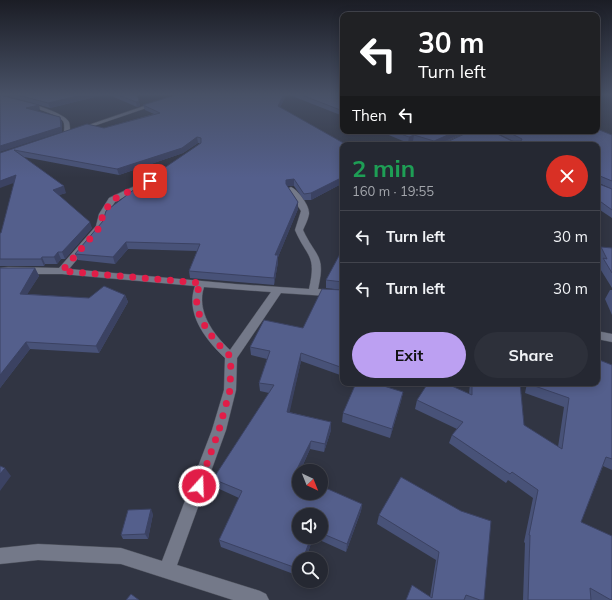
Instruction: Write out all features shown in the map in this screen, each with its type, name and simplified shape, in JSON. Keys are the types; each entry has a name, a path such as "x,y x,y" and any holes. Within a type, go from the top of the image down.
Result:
{"street":[{"path":"66,122 67,134"},
{"path":"60,136 102,122"},
{"path":"449,142 469,134"},
{"path":"62,271 100,227 103,214 112,200 143,185 155,177"},
{"path":"290,189 305,211 305,215 299,230 313,253 316,264 313,291"},
{"path":"0,271 62,271 278,290 340,294"},
{"path":"201,283 197,291 200,315 206,328 218,345 231,357"},
{"path":"167,570 219,430 230,390 231,357 278,290"},
{"path":"600,336 612,338"},
{"path":"0,556 38,552 121,556 260,600"}],"building":[{"path":"0,122 60,122 61,127 0,146"},
{"path":"126,122 306,122 342,142 340,142 340,178 311,193 304,194 294,179 286,180 286,184 298,202 275,255 278,255 274,278 189,271 200,244 126,242 113,257 75,254 103,221 106,211 148,179 201,143 201,138 197,137 182,148 117,169 14,150 64,186 53,190 90,222 62,252 58,252 54,257 42,257 41,259 0,259 0,233 16,175 0,181 0,153 87,124 104,128"},
{"path":"600,130 612,135 612,181 600,176 600,142 444,141 449,141 464,134 497,134 512,141 521,141 522,139 512,134 600,134"},
{"path":"401,134 450,134 434,141 414,135 409,137"},
{"path":"600,184 612,189 612,210 600,201"},
{"path":"601,247 612,248 612,273 603,258 607,259"},
{"path":"340,254 340,282 326,280"},
{"path":"0,268 35,268 20,294 89,298 104,286 125,295 96,346 26,342 0,375"},
{"path":"322,289 340,290 340,367 301,353 287,412 331,422 325,444 311,441 300,464 292,464 292,500 328,500 328,489 362,504 347,544 328,536 328,508 292,508 292,544 308,544 306,552 292,552 292,566 219,540 242,491 213,479 274,385 259,383 270,351 250,347 264,320 303,328"},
{"path":"600,360 612,365 612,459 606,457 581,522 612,536 612,600 590,588 591,600 528,600 529,535 538,490 512,472 510,474 452,435 463,422 417,400 426,386 452,386 472,395 472,386 520,386 524,425 562,449 569,398 535,386 600,386"},
{"path":"355,386 384,386 403,392 392,429 343,413"},
{"path":"0,466 5,468 0,474"},
{"path":"401,477 461,511 491,521 484,600 466,595 464,600 406,600 412,585 432,598 439,552 379,515"},
{"path":"151,509 145,534 121,535 128,510"},
{"path":"131,594 139,600 126,600"}],"route":[{"path":"150,181 112,200 103,214 100,227 62,271 174,282 201,283 197,291 200,315 206,328 218,345 231,357 230,390 219,430 199,486"}]}
